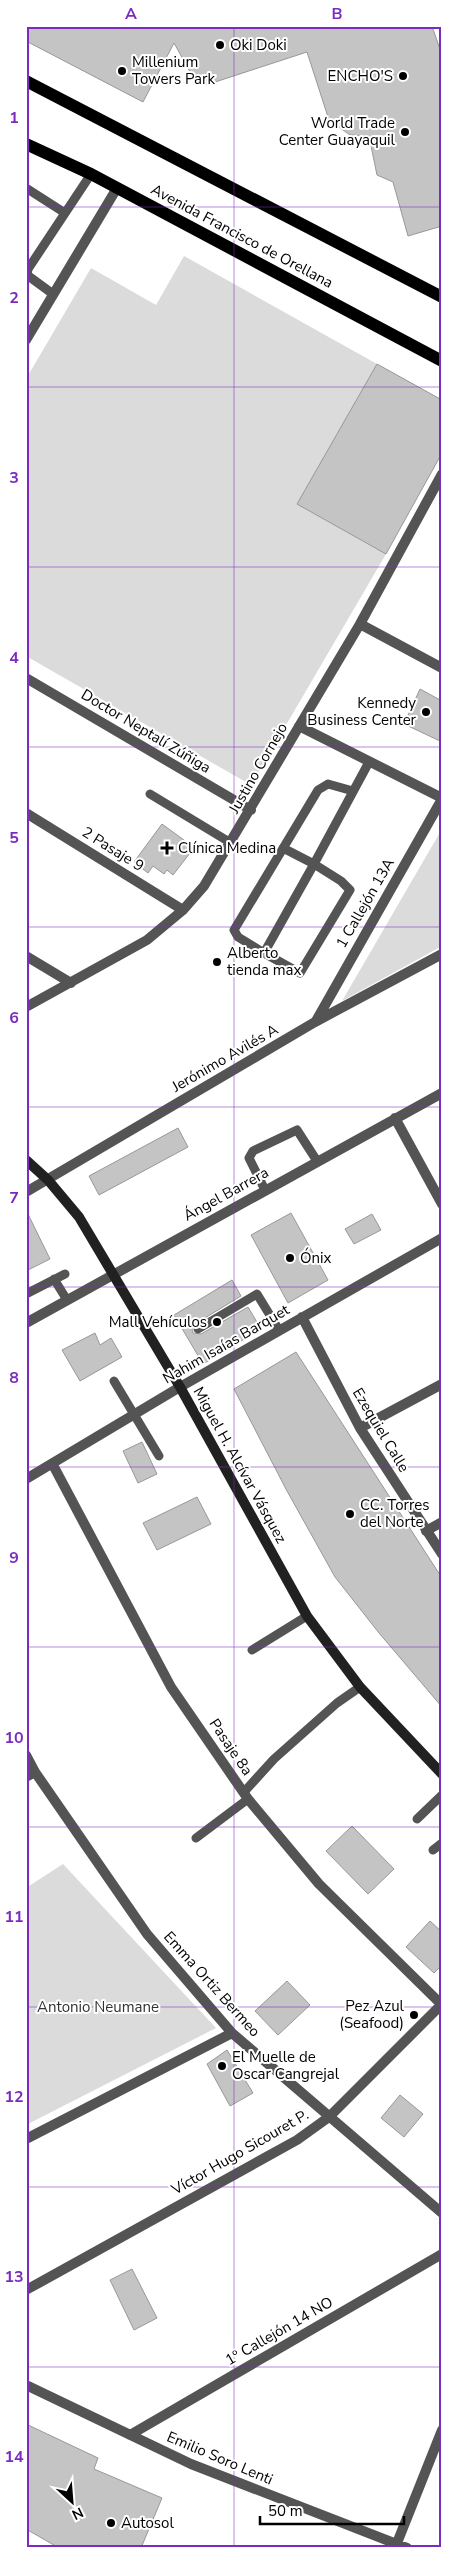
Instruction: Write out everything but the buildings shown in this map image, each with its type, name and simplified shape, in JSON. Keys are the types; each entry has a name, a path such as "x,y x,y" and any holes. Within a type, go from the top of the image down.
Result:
{"main road":[{"path":"26,81 442,297"},
{"name":"Avenida Francisco de Orellana","path":"26,144 91,174 442,360"}],"street":[{"path":"26,340 117,188"},
{"name":"Justino Cornejo","path":"26,1007 148,940 183,910 204,886 251,810 360,624 442,474"},
{"path":"360,624 442,668"},
{"name":"Doctor Neptalí Zúñiga","path":"26,678 251,810"},
{"path":"299,726 442,799"},
{"name":"1 Callejón 13A","path":"315,1022 442,799"},
{"name":"2 Pasaje 9","path":"26,813 183,910"},
{"name":"Jerónimo Avilés A","path":"26,1192 315,1022 442,954"},
{"path":"26,956 71,983"},
{"name":"Ángel Barrera","path":"26,1323 442,1093"},
{"path":"395,1118 442,1204"},
{"name":"Miguel H. Alcívar Vásquez","path":"26,1160 48,1180 79,1217 180,1387 307,1616 360,1687 442,1774"},
{"name":"Nahim Isaías Barquet","path":"26,1479 53,1465 180,1387 442,1238"},
{"name":"Ezequiel Calle","path":"302,1318 360,1428 442,1554"},
{"path":"360,1428 442,1384"},
{"name":"Pasaje 8a","path":"53,1465 171,1686 246,1795 319,1884 442,2004"},
{"path":"426,1531 442,1522"},
{"name":"Emma Ortiz Bermeo","path":"26,1755 31,1775 147,1934 232,2033 442,2213"},
{"name":"Víctor Hugo Sicouret P.","path":"26,2290 297,2140 329,2117 442,2004"},
{"path":"26,2139 232,2033"},
{"name":"1º Callejón 14 NO","path":"130,2435 442,2254"},
{"name":"Emilio Soro Lenti","path":"26,2385 191,2464 396,2546 407,2548"},
{"path":"396,2546 442,2430"}],"lane":[{"path":"53,294 27,275 28,269 91,174"},
{"path":"26,188 65,213"},
{"path":"264,953 369,762"},
{"path":"283,848 314,864 342,882 350,890 303,971 295,972 238,937 234,930 283,848 318,790 322,785 328,784 353,791"},
{"path":"150,794 231,843"},
{"path":"265,1190 249,1158 253,1151 297,1130 318,1161"},
{"path":"26,1294 65,1274"},
{"path":"54,1279 66,1300"},
{"path":"198,1329 257,1294 279,1330"},
{"path":"114,1381 159,1456"},
{"path":"252,1650 307,1616"},
{"path":"196,1838 246,1795 274,1759 337,1702 360,1687"},
{"path":"417,1819 442,1795"},
{"path":"433,1850 442,1843"}],"green space":[{"path":"184,256 377,364 386,554 251,785 26,656 26,379 91,268 156,305"},
{"path":"442,829 442,946 342,1001"},
{"name":"Antonio Neumane","path":"63,1864 216,2028 26,2125 26,1888"}],"place":[{"name":"Oki Doki","path":"220,45"},
{"name":"Millenium Towers Park","path":"122,71"},
{"name":"ENCHO'S","path":"403,76"},
{"name":"World Trade Center Guayaquil","path":"405,132"},
{"name":"Kennedy Business Center","path":"426,712"},
{"name":"Clínica Medina","path":"167,848"},
{"name":"Alberto tienda max","path":"217,962"},
{"name":"Ónix","path":"290,1258"},
{"name":"Mall Vehículos","path":"217,1322"},
{"name":"CC. Torres del Norte","path":"350,1514"},
{"name":"Pez Azul (Seafood)","path":"414,2015"},
{"name":"El Muelle de Oscar Cangrejal","path":"222,2066"},
{"name":"Autosol","path":"111,2523"}]}
